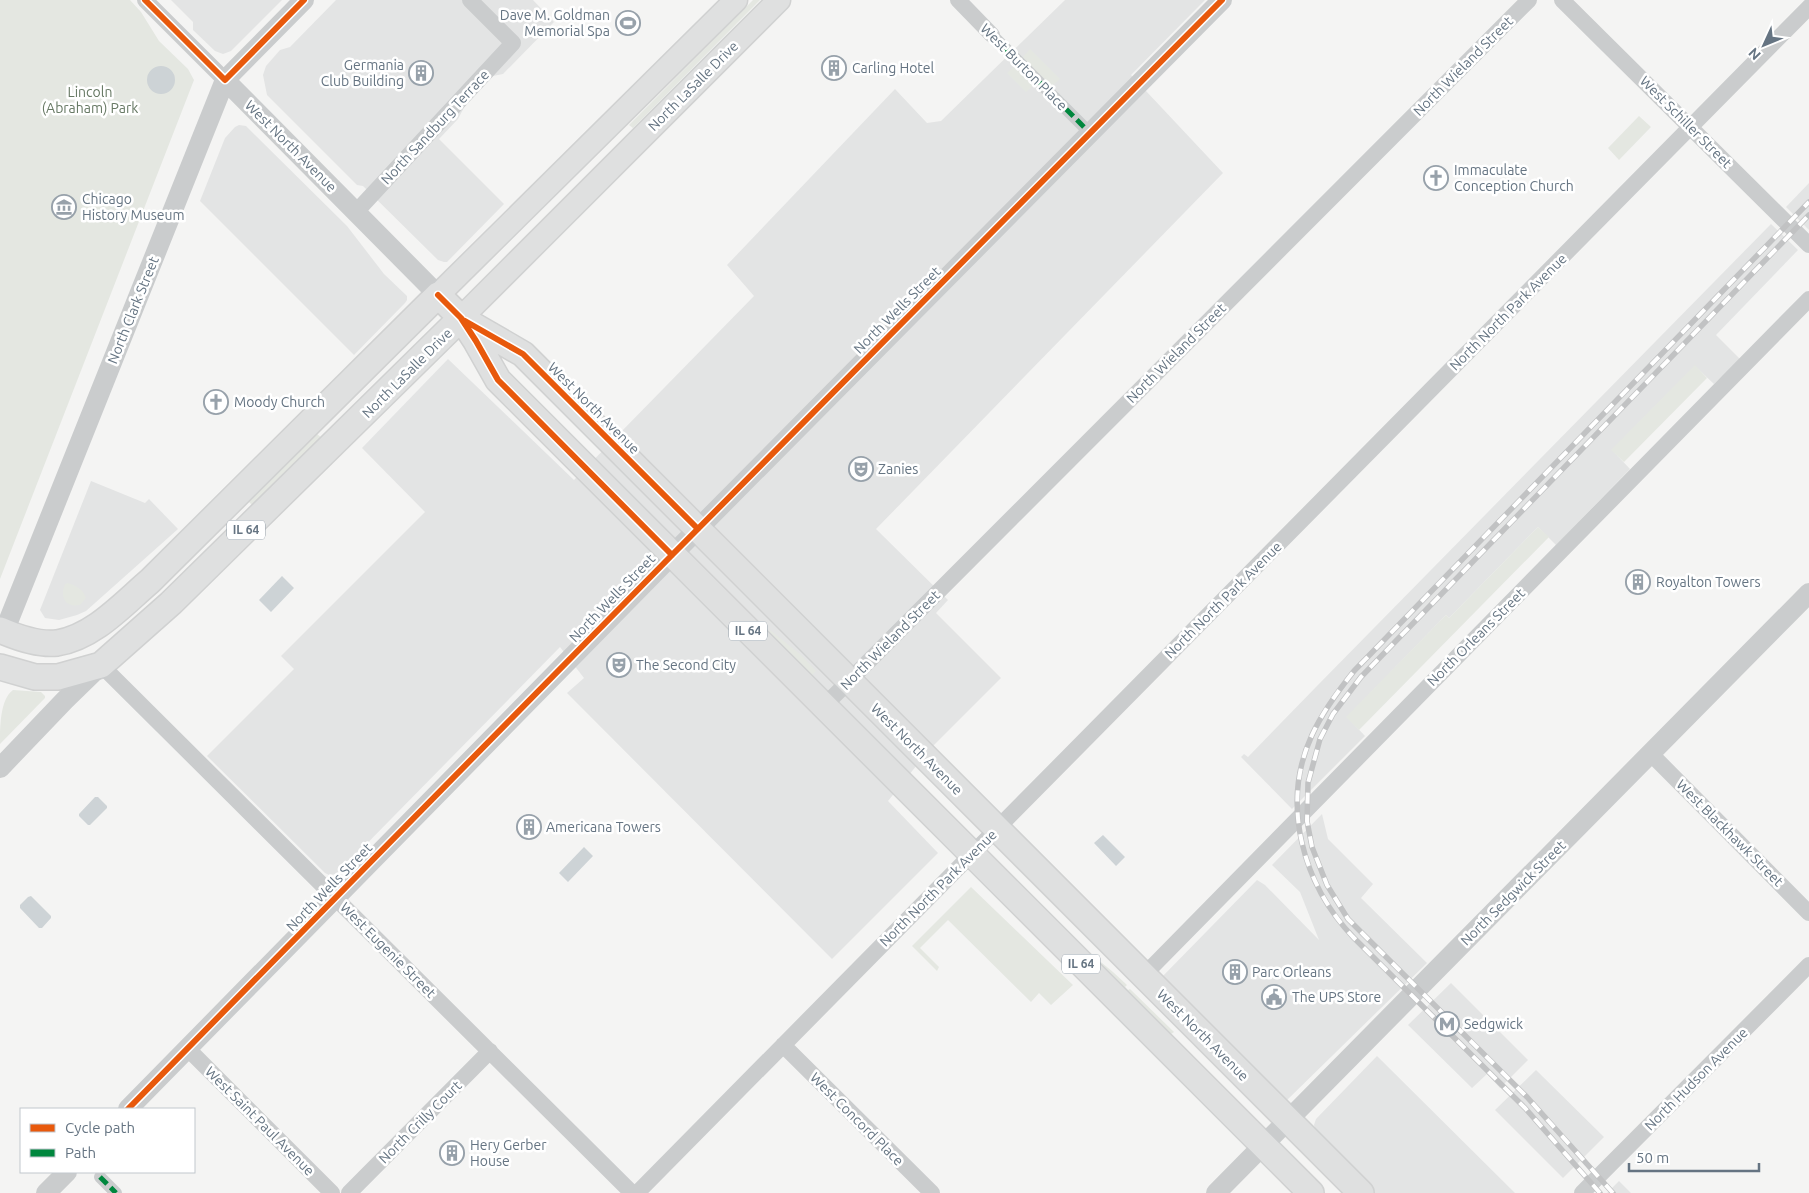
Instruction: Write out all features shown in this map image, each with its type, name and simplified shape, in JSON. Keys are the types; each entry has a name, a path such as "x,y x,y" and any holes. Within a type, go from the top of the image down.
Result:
{"main road":[{"path":"438,295 736,0"},
{"name":"North LaSalle Drive","path":"0,667 35,677 58,677 101,665 171,603 461,318 778,0"},
{"name":"West North Avenue","path":"438,295 461,318 498,380 1311,1193"},
{"name":"IL 64","path":"1,635 56,643 76,637 111,615 150,581 438,295"},
{"name":"West North Avenue","path":"461,318 523,354 1362,1193"}],"street":[{"path":"145,0 225,80"},
{"name":"North Clark Street","path":"1,635 225,80 304,0"},
{"name":"North Sandburg Terrace","path":"356,212 513,43 470,0"},
{"name":"West Burton Place","path":"958,0 1090,133"},
{"name":"North Wells Street","path":"129,1108 672,555 1222,0"},
{"name":"North Wieland Street","path":"824,706 1529,0"},
{"name":"West Schiller Street","path":"1562,0 1809,245"},
{"name":"North North Park Avenue","path":"637,1193 1809,8"},
{"name":"West North Avenue","path":"225,80 438,295"},
{"name":"North Orleans Street","path":"1144,975 1809,299"},
{"name":"North Sedgwick Street","path":"1216,1193 1809,593"},
{"path":"0,768 101,665"},
{"name":"West Eugenie Street","path":"101,665 632,1193"},
{"name":"West Blackhawk Street","path":"1650,754 1809,913"},
{"name":"North Hudson Avenue","path":"1582,1193 1809,964"},
{"name":"West Concord Place","path":"783,1045 932,1193"},
{"name":"West Saint Paul Avenue","path":"188,1049 332,1193"},
{"name":"North Crilly Court","path":"349,1193 490,1051"},
{"path":"46,1193 66,1173"},
{"path":"100,1177 116,1193"}],"shaded area":[{"path":"171,0 282,0 231,51 223,54 215,51 193,30 193,22"},
{"path":"336,0 533,0 554,22 503,74 493,76 468,100 458,119 439,139 504,204 447,262 438,260 363,186 357,185 267,95 263,75 266,66 280,50 290,47"},
{"path":"1065,0 1205,0 1131,75 1223,173 876,529 948,600 936,613 1001,678 929,750 888,801 938,853 832,959 567,693 584,678 560,647 337,874 329,875 325,873 207,756 294,669 281,656 425,512 362,448 448,359 574,480 754,296 727,265 895,89 927,123 941,121"},
{"path":"161,66 171,70 175,80 171,90 161,94 151,90 147,80 151,70"},
{"path":"239,125 246,126 347,226 384,274 407,296 405,303 354,355 200,201 225,138"},
{"path":"1809,183 1809,230 1786,207"},
{"path":"1771,224 1798,250 1716,335 1740,359 1714,384 1695,366 1612,450 1630,469 1556,545 1538,527 1449,618 1446,615 1347,717 1365,736 1292,809 1241,757 1244,754 1248,757"},
{"path":"91,481 145,503 149,499 178,529 86,611 59,620 45,618 40,610"},
{"path":"282,576 294,588 271,612 259,600"},
{"path":"95,797 98,797 107,808 88,825 79,814"},
{"path":"1322,814 1328,839 1373,884 1361,898 1427,963 1284,1103 1160,979 1257,880 1265,885 1319,940 1300,892 1272,865"},
{"path":"1103,835 1125,857 1116,866 1094,843"},
{"path":"584,847 593,856 568,882 559,873"},
{"path":"31,896 51,916 42,928 39,928 20,908 20,905"},
{"path":"1451,983 1528,1060 1500,1088 1487,1074 1472,1088 1408,1025"},
{"path":"1377,1056 1515,1193 1374,1193 1317,1136 1314,1125 1316,1119"},
{"path":"1536,1070 1604,1137 1563,1178 1495,1110"},
{"path":"1619,1181 1631,1193 1607,1193"}],"green space":[{"name":"Lincoln (Abraham) Park","path":"0,0 130,0 141,12 159,41 188,69 194,80 0,579"},
{"path":"753,0 760,0 633,128 629,125"},
{"path":"1030,49 1060,79 1051,87 1022,58"},
{"path":"1016,65 1035,84 1026,92 1007,73"},
{"path":"1639,116 1651,127 1619,160 1608,148"},
{"path":"1695,365 1707,378 1624,462 1611,450"},
{"path":"317,434 322,438 253,506 249,502"},
{"path":"1538,527 1549,537 1359,730 1346,717 1446,615 1449,618"},
{"path":"68,583 79,588 85,595 86,598 80,605 70,605 63,597 65,584"},
{"path":"770,630 801,655 816,671 810,677 767,633"},
{"path":"13,690 41,692 45,698 0,744 3,707 5,700"},
{"path":"971,887 1073,985 1051,1005 1039,993 1031,1002 948,920 920,948 939,967 937,971 912,946"},
{"path":"1085,949 1127,985 1125,987 1128,990 1130,989 1174,1032 1171,1034 1143,1012 1082,952"}],"railway":[{"path":"1600,1193 1525,1108 1354,938 1336,917 1321,894 1310,869 1302,842 1298,816 1298,788 1303,761 1312,735 1321,718 1354,671 1809,202"},
{"path":"1613,1193 1527,1097 1348,919 1327,885 1312,847 1307,821 1308,783 1320,739 1333,714 1361,677 1809,215"}],"marked path":[{"path":"992,35 1090,133"},
{"path":"100,1177 116,1193"}],"cycle path":[{"path":"145,0 225,80 304,0"},
{"path":"129,1108 672,555 1222,0"},
{"path":"438,295 461,318 498,380 672,555"},
{"path":"465,321 523,354 698,529"}],"place":[{"name":"Dave M. Goldman Memorial Spa","path":"628,23"},
{"name":"Carling Hotel","path":"834,68"},
{"name":"Germania Club Building","path":"421,73"},
{"name":"Immaculate Conception Church","path":"1436,178"},
{"name":"Chicago History Museum","path":"64,207"},
{"name":"Moody Church","path":"216,402"},
{"name":"Zanies","path":"861,469"},
{"name":"Royalton Towers","path":"1638,582"},
{"name":"The Second City","path":"619,665"},
{"name":"Americana Towers","path":"529,827"},
{"name":"Parc Orleans","path":"1235,972"},
{"name":"The UPS Store","path":"1274,997"},
{"name":"Sedgwick","path":"1447,1024"},
{"name":"Hery Gerber House","path":"452,1153"}]}
